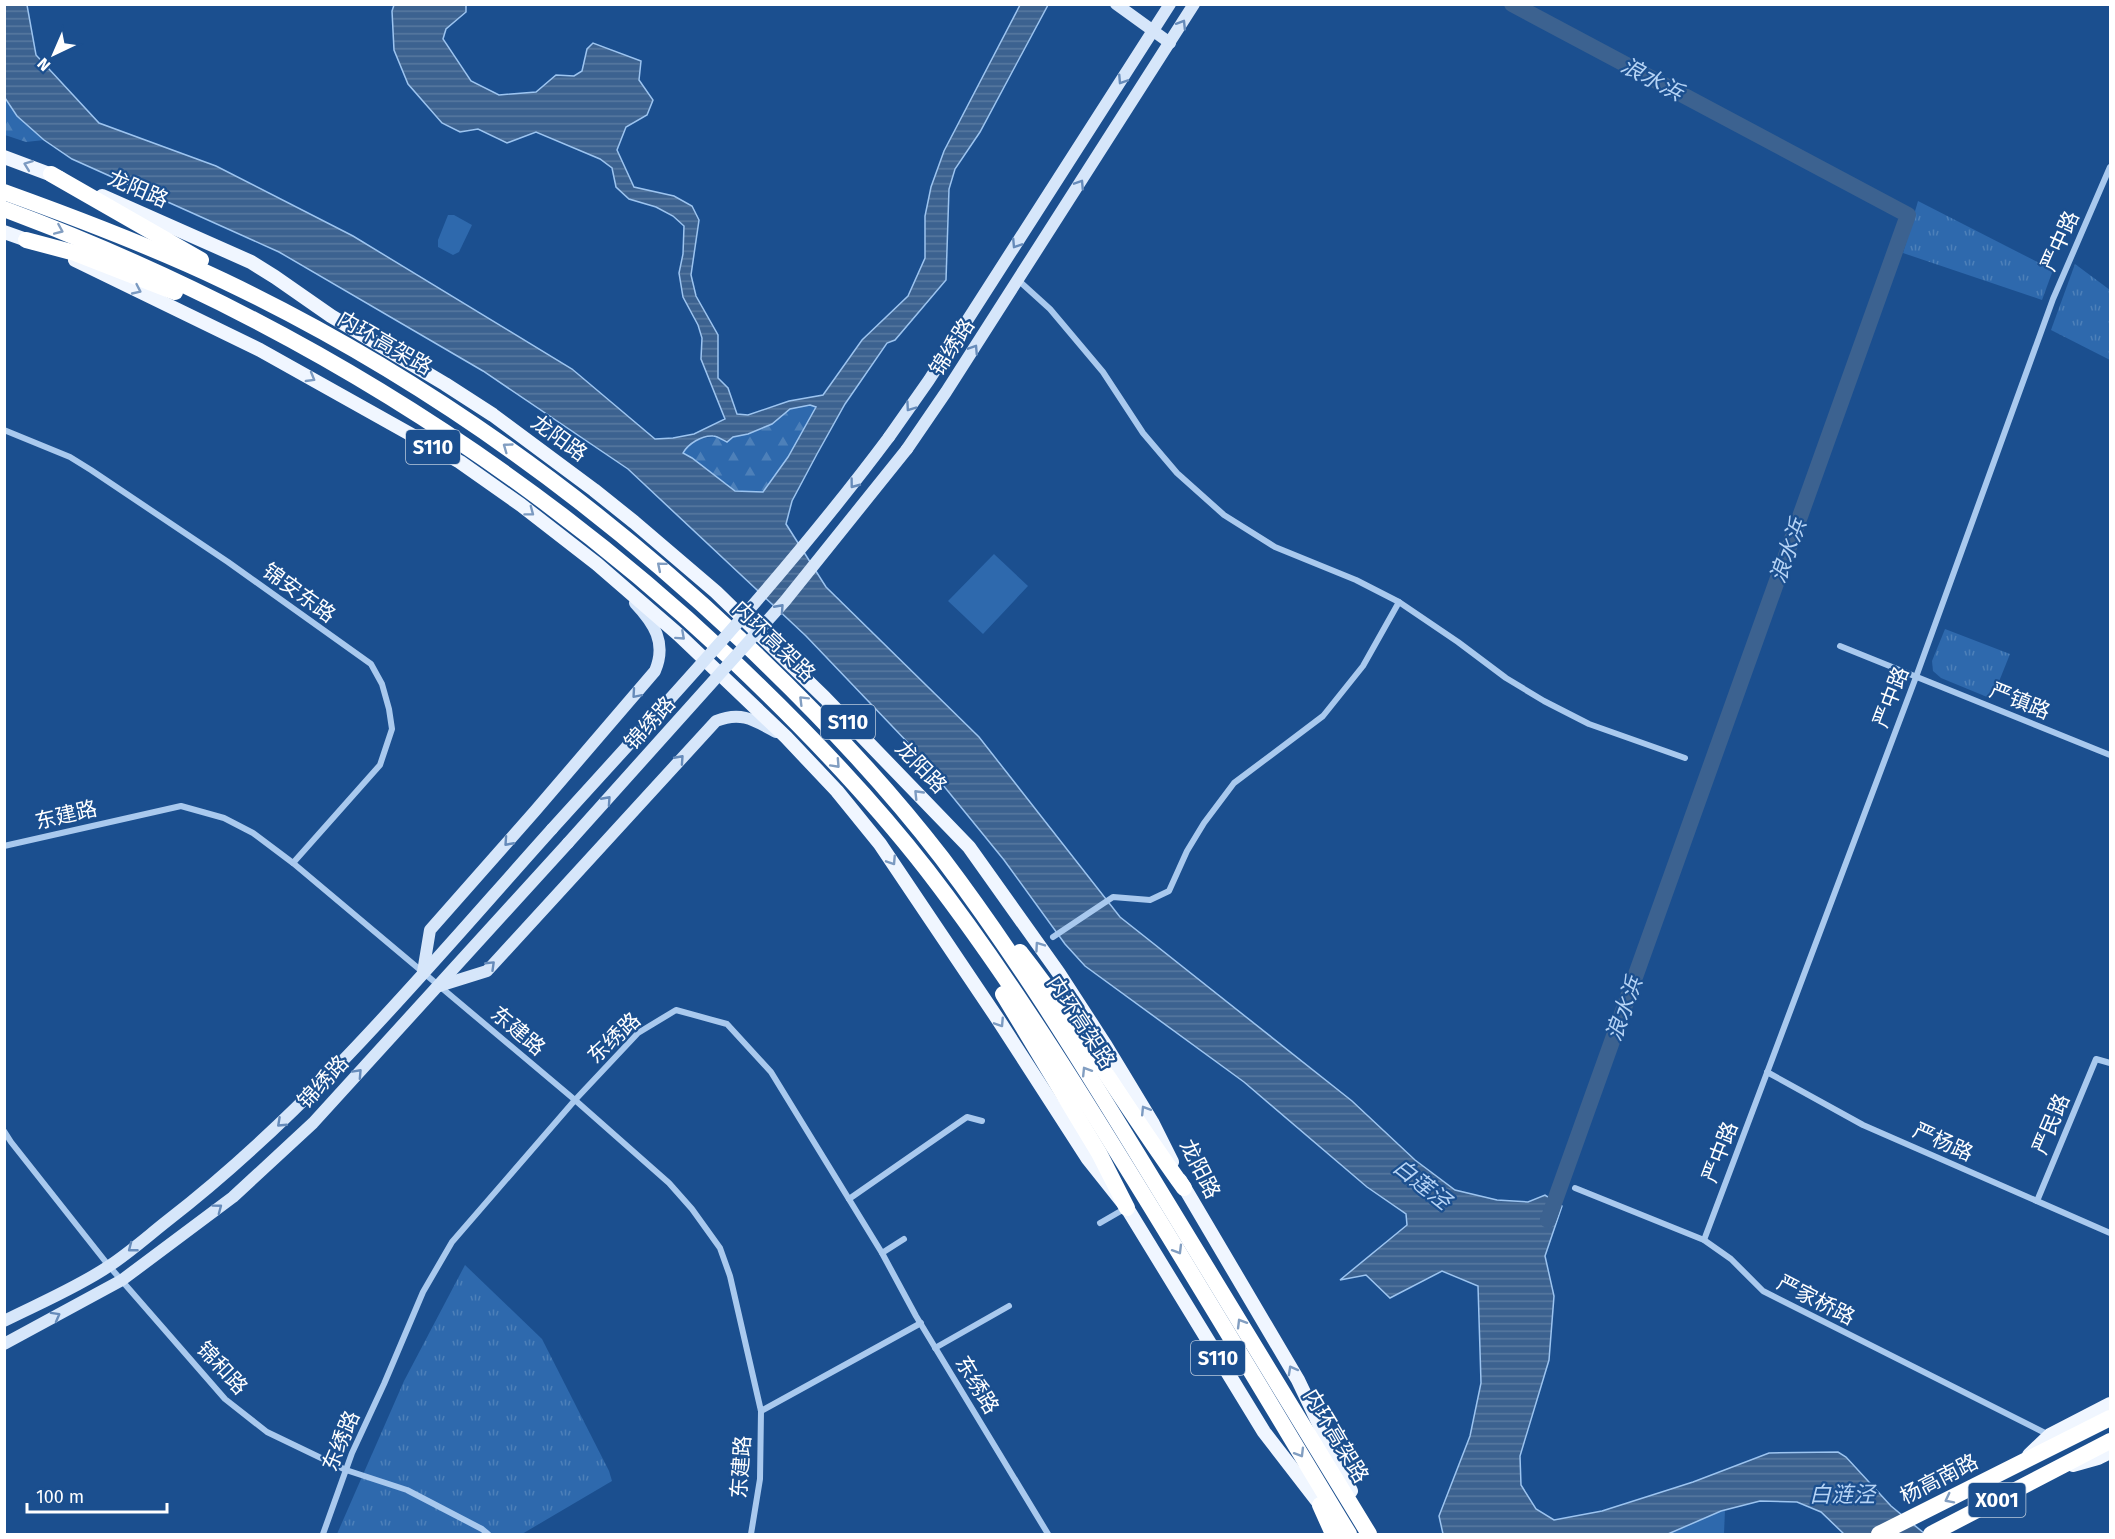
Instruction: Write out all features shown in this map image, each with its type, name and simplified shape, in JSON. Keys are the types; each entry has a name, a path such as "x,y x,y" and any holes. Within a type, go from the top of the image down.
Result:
{"highway":[{"path":"51,174 186,251 292,316"},
{"name":"内环高架路","path":"4,192 143,244 228,283 371,360 483,430 583,503 664,569 813,710 884,789 944,861 1033,988 1081,1062 1154,1196 1349,1534"},
{"name":"内环高架路","path":"4,209 135,262 218,301 323,356 423,416 470,447 570,520 650,586 747,674 838,766 929,873 1019,997 1154,1196 1369,1534"},
{"path":"26,240 75,253 170,290 423,416"},
{"path":"944,861 1037,973 1141,1129 1184,1188"},
{"path":"929,873 1100,1153 1127,1208"},
{"name":"杨高南路","path":"1879,1534 2110,1418"},
{"name":"X001","path":"1934,1533 2110,1441"},
{"path":"1318,1501 1333,1534"},
{"path":"1362,1512 1382,1534"}],"main road":[{"path":"1116,4 1170,43"},
{"name":"锦绣路","path":"4,1321 109,1266 202,1194 299,1107 770,588 851,488 929,380 1170,4"},
{"name":"锦绣路","path":"4,1344 122,1280 233,1197 313,1123 785,602 907,449 946,392 1194,4"},
{"name":"龙阳路","path":"4,157 51,174 214,245 275,277 331,316 436,378 493,416 626,515 716,592 825,698 969,848 1058,972 1152,1122 1184,1188 1293,1371 1362,1512 1376,1534"},
{"name":"S110","path":"4,232 166,303 306,375 460,462 579,550 680,635 786,737 837,791 875,837 999,1021 1088,1159 1127,1208 1250,1411 1342,1534"},
{"path":"422,974 430,930 650,678 658,664 660,643 652,623 632,600 579,550"},
{"path":"438,986 487,971 716,722 734,716 745,717 786,737"},
{"name":"杨高南路","path":"2019,1464 2050,1435 2110,1404"},
{"name":"X001","path":"2056,1469 2098,1458 2110,1452"}],"street":[{"name":"严中路","path":"1704,1240 1916,677 2053,299 2110,167"},
{"path":"1018,280 1050,309 1103,372 1143,433 1177,473 1224,514 1275,547 1356,580 1399,602 1506,678 1544,701 1589,724 1685,758"},
{"name":"锦安东路","path":"4,430 70,457 91,470 228,562 371,664 382,684 392,729 380,765 293,863"},
{"path":"1053,937 1113,897 1150,900 1169,891 1187,851 1204,823 1234,783 1323,716 1363,666 1399,602"},
{"name":"严镇路","path":"1840,646 2110,755"},
{"name":"东建路","path":"4,846 181,806 224,818 254,832 575,1100 669,1183 692,1209 720,1248 730,1276 760,1411 760,1479 751,1534"},
{"name":"东绣路","path":"323,1534 346,1470 423,1292 452,1242 575,1100 638,1033 676,1010 727,1024 771,1072 882,1253 935,1348 1048,1534"},
{"name":"严民路","path":"2037,1201 2096,1059 2110,1063"},
{"name":"严杨路","path":"1767,1072 1855,1121 2110,1233"},
{"path":"849,1199 967,1116 982,1121"},
{"name":"锦和路","path":"4,1131 11,1143 109,1266 225,1399 267,1432 346,1470 407,1490 488,1534"},
{"name":"严家桥路","path":"1575,1188 1704,1240 1731,1259 1763,1291 2050,1435"},
{"path":"1100,1223 1127,1208"},
{"path":"882,1253 904,1239"},
{"path":"935,1348 1009,1306"},
{"path":"760,1411 921,1323"}],"green space":[{"path":"4,98 17,116 44,140 26,142 5,135"},
{"path":"1918,201 2053,270 2042,300 1903,253"},
{"path":"448,215 454,215 472,225 459,252 453,255 438,247 438,240"},
{"path":"2075,264 2110,290 2110,360 2051,330"},
{"path":"810,405 816,407 788,457 763,492 735,491 683,453 696,441 753,432 770,425 791,408"},
{"path":"994,554 1028,586 983,634 948,601"},
{"path":"1945,629 2010,654 1992,699 1941,678 1933,671 1932,661"},
{"path":"465,1265 542,1339 612,1481 522,1534 337,1534 404,1381"},
{"path":"1725,1510 1724,1534 1668,1534 1721,1511"}],"water":[{"path":"4,5 27,5 36,55 99,123 216,166 353,236 572,369 655,439 673,438 694,434 725,419 701,359 702,338 698,325 683,297 679,273 683,254 684,226 673,216 656,207 629,199 616,187 612,168 600,159 536,132 507,143 478,129 460,132 442,123 408,84 394,50 392,11 394,5 466,5 466,12 446,29 443,39 471,81 499,95 536,92 556,75 574,76 582,71 587,49 593,43 641,61 639,80 653,100 647,115 626,127 617,150 634,187 674,196 692,206 699,220 691,275 696,296 718,335 718,378 728,388 737,414 748,415 789,401 823,395 862,340 908,296 925,258 925,216 931,187 944,151 1020,5 1048,5 980,132 955,169 949,189 946,280 895,340 887,343 845,404 792,501 786,524 826,587 979,737 1120,917 1352,1101 1415,1160 1455,1190 1497,1200 1528,1202 1545,1195 1562,1206 1545,1256 1554,1296 1549,1360 1520,1456 1521,1485 1536,1509 1554,1520 1602,1511 1693,1482 1769,1453 1838,1452 1846,1457 1891,1506 1925,1534 1844,1534 1821,1512 1797,1502 1760,1501 1721,1511 1668,1534 1443,1534 1439,1516 1470,1436 1481,1383 1478,1286 1442,1271 1390,1298 1366,1275 1340,1280 1407,1225 1406,1214 1367,1187 1244,1082 1085,966 1065,944 1004,860 912,747 806,636 628,469 483,371 279,252 72,159 44,140 17,116 5,98","holes":["810,405 816,407 788,457 763,492 735,491 683,453 692,443 704,437 715,436 727,442 733,437 748,434 772,424 790,409"]}],"waterway":[{"name":"浪水浜","path":"1512,4 1908,215 1548,1220"}],"water label":[{"name":"白莲泾","path":"1422,1184"},
{"name":"白涟泾","path":"1842,1494"}]}
